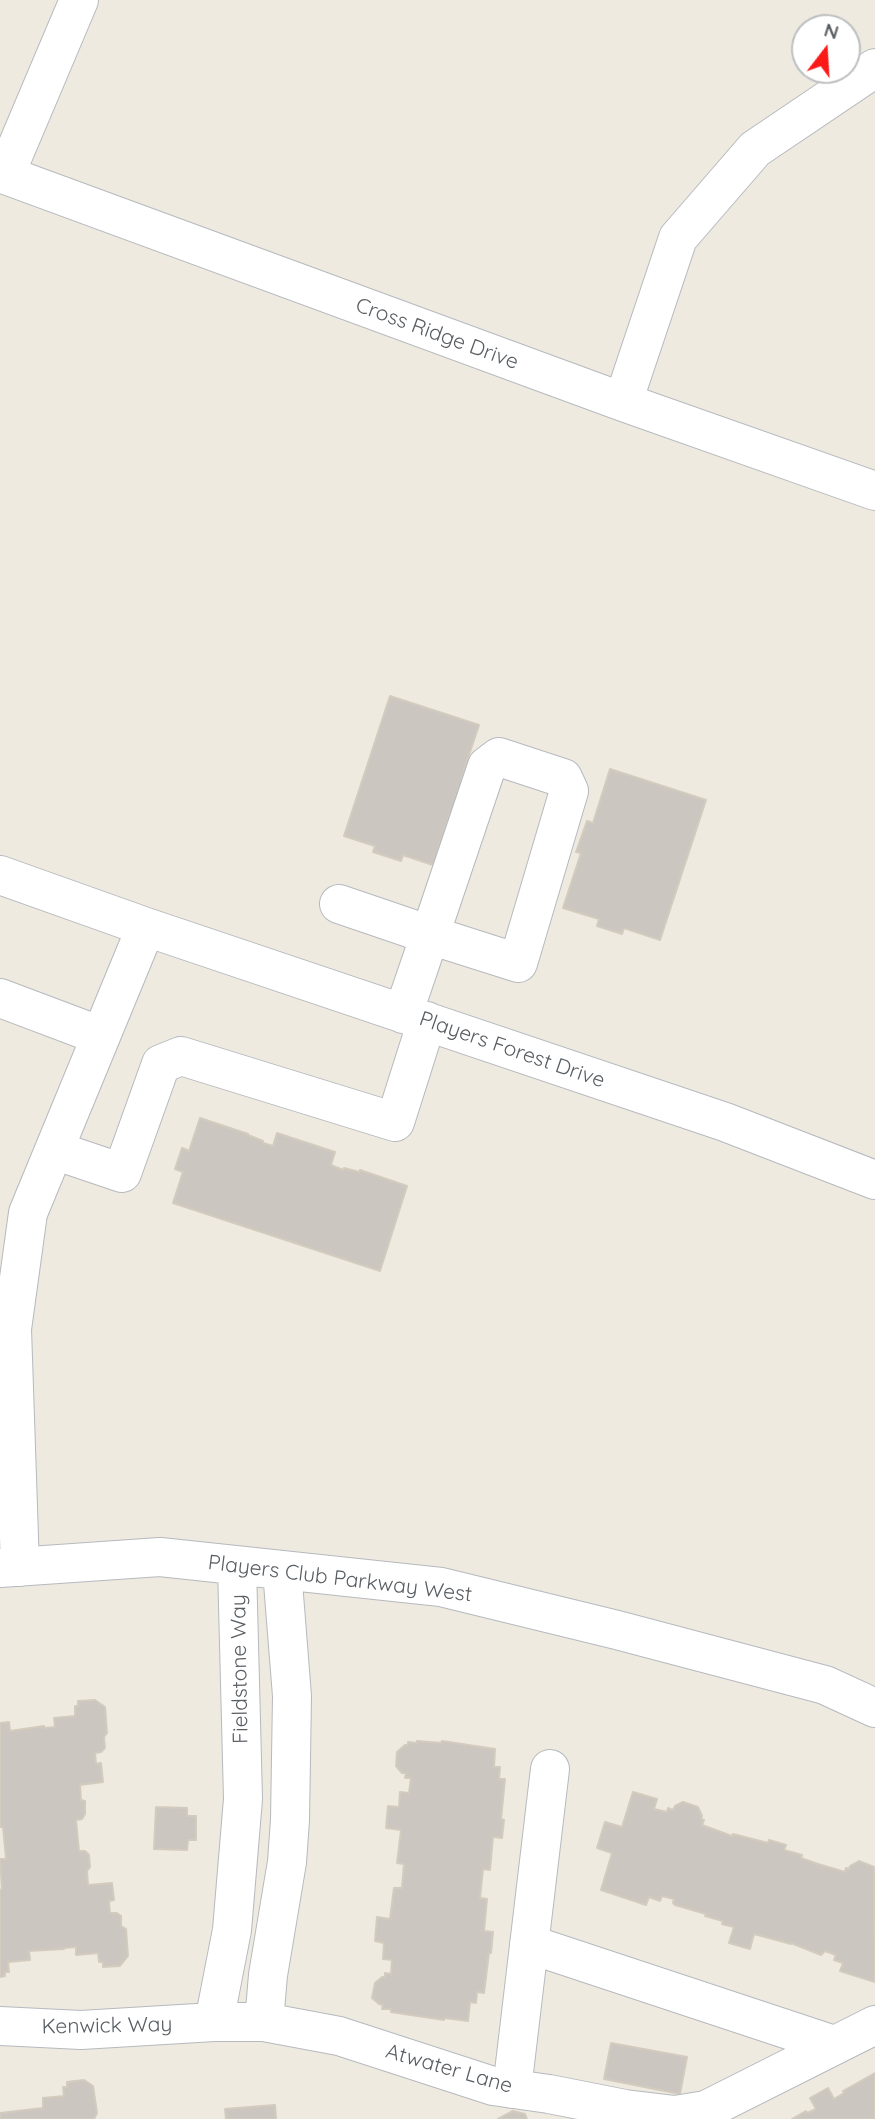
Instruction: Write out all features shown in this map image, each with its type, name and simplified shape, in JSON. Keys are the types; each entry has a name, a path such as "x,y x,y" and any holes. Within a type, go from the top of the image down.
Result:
{"street":[{"path":"3,174 79,0"},
{"path":"623,402 678,238 755,149 875,68"},
{"name":"Cross Ridge Drive","path":"3,174 623,402 875,491"},
{"path":"54,1150 122,1173 161,1064 181,1056 395,1122 430,935 487,766 499,757 563,778 569,791 518,963 430,935 339,904"},
{"name":"Players Forest Drive","path":"0,875 146,927 725,1122 875,1180"},
{"path":"10,1567 12,1329 28,1213 146,927"},
{"path":"0,998 101,1036"},
{"name":"Players Club Parkway West","path":"10,1567 160,1557 441,1587 825,1685 875,1708"},
{"name":"Fieldstone Way","path":"214,2022 232,1930 243,1799 237,1566"},
{"path":"264,2022 268,1975 286,1868 290,1820 292,1696 282,1570"},
{"path":"512,2089 550,1769"},
{"name":"Fieldstone Way","path":"242,1772 291,1770"},
{"path":"237,1865 286,1868"},
{"path":"529,1944 834,2045"},
{"name":"Atwater Lane","path":"214,2022 264,2022 340,2036 493,2086 512,2089 556,2107 625,2109 675,2115 706,2110 875,2025"},
{"name":"Kenwick Way","path":"0,2026 81,2031 214,2022"}],"building":[{"path":"390,696 479,725 461,779 467,781 456,814 450,812 433,865 403,855 401,861 373,852 375,846 344,836"},
{"path":"610,769 706,800 660,940 624,928 622,934 597,926 599,919 563,908 581,853 576,852 587,821 593,823"},
{"path":"200,1118 248,1134 273,1146 277,1133 335,1152 331,1165 343,1170 360,1170 407,1186 380,1271 173,1203 183,1172 175,1169 182,1148 189,1151"},
{"path":"95,1700 105,1707 105,1748 95,1753 96,1764 101,1763 103,1782 80,1785 81,1800 85,1801 85,1814 82,1819 76,1820 79,1851 85,1851 89,1855 88,1885 112,1883 114,1900 109,1901 110,1913 121,1916 121,1926 126,1929 128,1956 120,1966 103,1967 98,1953 76,1955 76,1947 29,1951 30,1960 8,1962 9,1972 0,1977 0,1859 6,1859 3,1827 0,1827 0,1723 9,1722 10,1731 55,1727 54,1718 75,1716 78,1701"},
{"path":"442,1741 495,1749 494,1767 500,1767 499,1779 505,1779 502,1838 493,1837 490,1870 483,1869 480,1898 487,1899 484,1931 493,1932 491,1953 484,1993 477,1992 476,2003 470,2002 468,2021 391,2012 391,2009 382,2009 383,2005 372,1998 375,1983 385,1977 385,1973 391,1974 392,1960 383,1959 384,1943 375,1941 377,1917 390,1919 394,1888 402,1888 404,1864 397,1863 401,1830 386,1828 388,1806 399,1807 400,1792 409,1793 411,1778 405,1778 406,1773 402,1773 396,1766 397,1752 408,1745 408,1742"},
{"path":"633,1792 657,1799 654,1809 667,1812 668,1808 673,1810 683,1802 698,1807 701,1819 704,1820 702,1825 732,1836 733,1834 768,1843 769,1840 786,1845 784,1850 802,1855 801,1858 818,1864 845,1872 846,1868 849,1869 859,1861 874,1867 875,1982 840,1971 843,1963 834,1960 836,1955 825,1951 821,1955 791,1943 754,1934 750,1949 729,1943 734,1927 722,1924 723,1921 705,1916 706,1914 675,1905 674,1899 662,1896 660,1901 649,1897 646,1905 601,1890 612,1853 597,1848 605,1822 622,1827"},
{"path":"156,1807 187,1808 187,1816 196,1816 196,1840 188,1840 187,1850 154,1849"},
{"path":"611,2043 687,2057 680,2094 604,2079"},
{"path":"875,2073 875,2119 792,2119 816,2109 810,2098 828,2088 834,2099"},
{"path":"84,2080 93,2086 97,2113 94,2119 0,2119 0,2113 43,2108 43,2098 64,2096 63,2087 67,2087 67,2082"},
{"path":"275,2105 276,2119 226,2119 225,2109"},
{"path":"513,2111 525,2114 527,2119 498,2119"}]}
